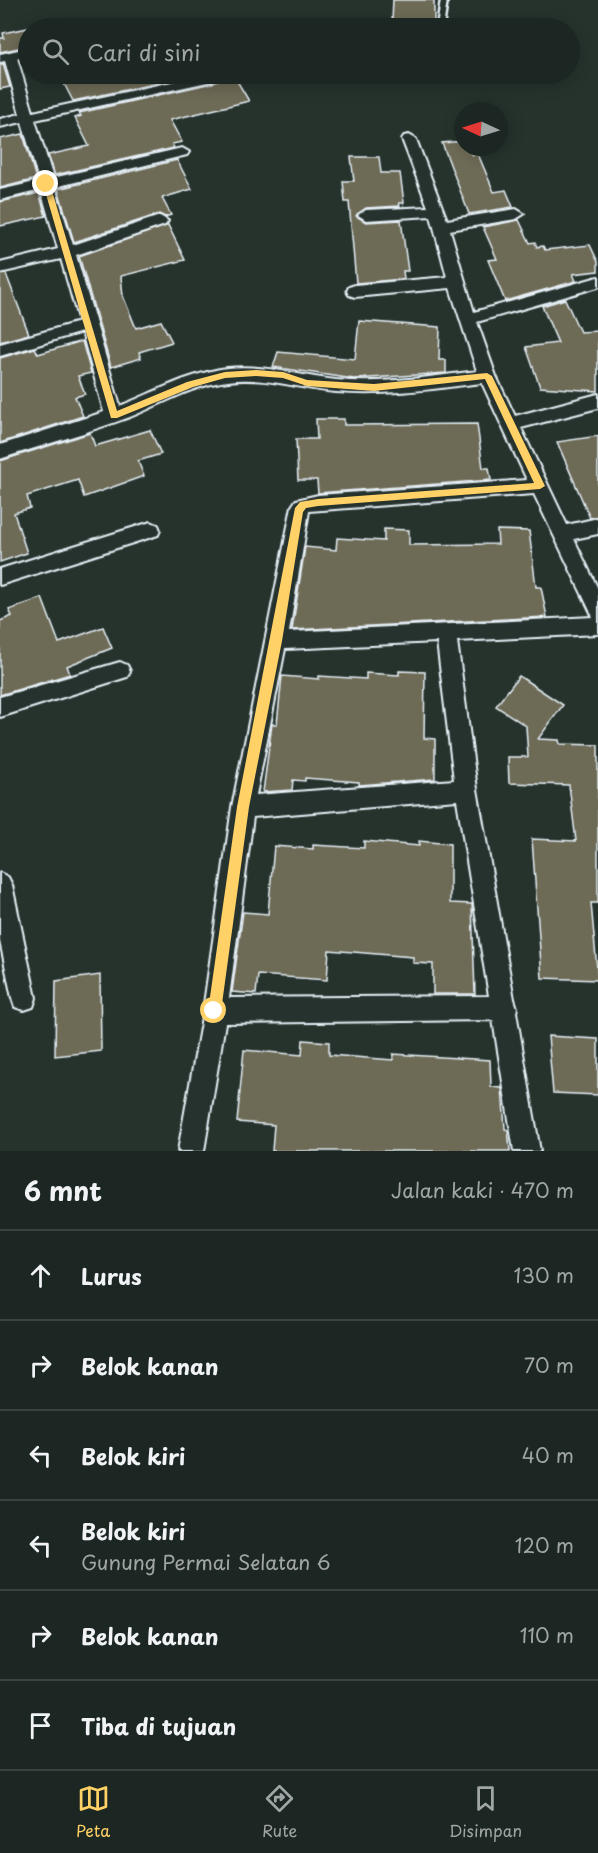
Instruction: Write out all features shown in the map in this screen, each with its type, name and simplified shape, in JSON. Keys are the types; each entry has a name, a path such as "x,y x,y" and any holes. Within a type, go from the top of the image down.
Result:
{"street":[{"path":"5,57 27,118 114,415"},
{"path":"0,123 180,84"},
{"path":"409,139 439,219 456,282 487,376 598,610"},
{"path":"0,195 182,152"},
{"path":"366,215 439,219 516,214"},
{"path":"0,268 66,253 160,221"},
{"path":"355,291 456,282"},
{"path":"468,319 598,282"},
{"path":"0,350 87,325"},
{"path":"0,452 114,415 190,384 225,375 256,373 283,375 307,383 374,387 487,376"},
{"path":"510,424 598,401"},
{"path":"191,1151 214,1011 243,807 299,511 303,505 540,486"},
{"path":"563,534 598,526"},
{"path":"0,577 151,530"},
{"path":"276,641 598,625"},
{"path":"446,631 466,789 528,1151"},
{"path":"0,707 120,671"},
{"path":"243,807 466,789"},
{"path":"0,885 24,998"},
{"path":"214,1011 505,1008"}],"lane":[{"path":"441,18 444,0"}],"building":[{"path":"393,0 434,0 434,18 392,18"},
{"path":"18,30 18,48 0,52 0,38 4,38 3,33"},
{"path":"0,64 3,64 10,87 0,89"},
{"path":"64,84 154,84 73,101"},
{"path":"208,84 239,84 249,101 170,120 182,142 172,144 174,148 55,175 48,155 89,146 75,118 81,116 79,113"},
{"path":"23,134 36,179 0,188 0,139"},
{"path":"454,142 454,156 479,156 494,192 506,190 513,207 469,214 442,143"},
{"path":"351,157 379,157 381,173 400,173 404,203 399,203 400,206 366,208 356,216 366,222 401,220 408,271 403,271 404,279 356,283 349,202 345,202 343,181 354,181"},
{"path":"177,160 192,189 162,198 171,215 165,217 159,214 74,242 58,189"},
{"path":"39,193 46,216 0,226 0,202"},
{"path":"519,220 530,243 535,242 537,247 543,246 545,250 590,245 598,262 598,271 573,274 576,281 505,301 488,260 497,259 483,227"},
{"path":"168,225 185,260 121,276 123,296 136,328 161,321 172,342 139,352 141,358 111,367 79,256"},
{"path":"6,274 29,334 0,342 0,275"},
{"path":"565,299 580,332 598,331 598,391 540,387 526,347 558,343 542,306"},
{"path":"359,321 440,327 439,360 446,360 446,373 354,379 273,367 278,352 355,359"},
{"path":"82,341 91,373 78,376 85,394 75,397 83,416 0,443 0,358 35,348 38,354"},
{"path":"316,419 344,419 344,425 477,424 483,468 489,468 491,480 318,493 317,480 298,480 296,439 317,439"},
{"path":"150,430 161,454 138,461 144,476 84,497 78,480 27,496 30,508 14,513 27,553 0,562 0,461 90,433 95,446"},
{"path":"598,436 598,516 590,518 557,442"},
{"path":"384,529 409,530 409,545 498,544 497,530 529,531 536,587 541,587 547,617 292,630 305,547 336,550 337,538 384,541"},
{"path":"42,598 59,643 103,627 112,648 67,666 70,674 0,695 0,621 12,616 9,610"},
{"path":"399,671 425,672 424,738 435,739 435,779 359,785 359,782 305,778 305,781 293,780 292,790 263,792 272,724 277,724 282,676 366,679 366,673 399,675"},
{"path":"519,676 563,705 538,739 559,740 560,744 598,745 598,903 591,903 598,980 542,978 532,839 576,841 569,785 509,783 508,757 528,757 526,726 496,706"},
{"path":"364,841 419,846 419,841 450,844 450,903 472,904 475,994 433,994 433,964 413,963 413,957 329,950 327,980 258,975 256,994 232,992 243,912 268,914 274,846 313,849 313,845 364,848"},
{"path":"100,975 101,1051 55,1056 56,981"},
{"path":"548,1036 598,1039 598,1095 553,1093"},
{"path":"303,1040 329,1042 329,1055 393,1060 393,1054 490,1060 491,1087 502,1088 505,1129 508,1130 510,1151 272,1151 274,1125 237,1122 244,1050 302,1055"}],"route":[{"path":"46,184 114,415 190,384 225,375 256,373 283,375 307,383 374,387 487,376 540,486 318,502 303,505 299,511 243,807 214,1011"}]}
